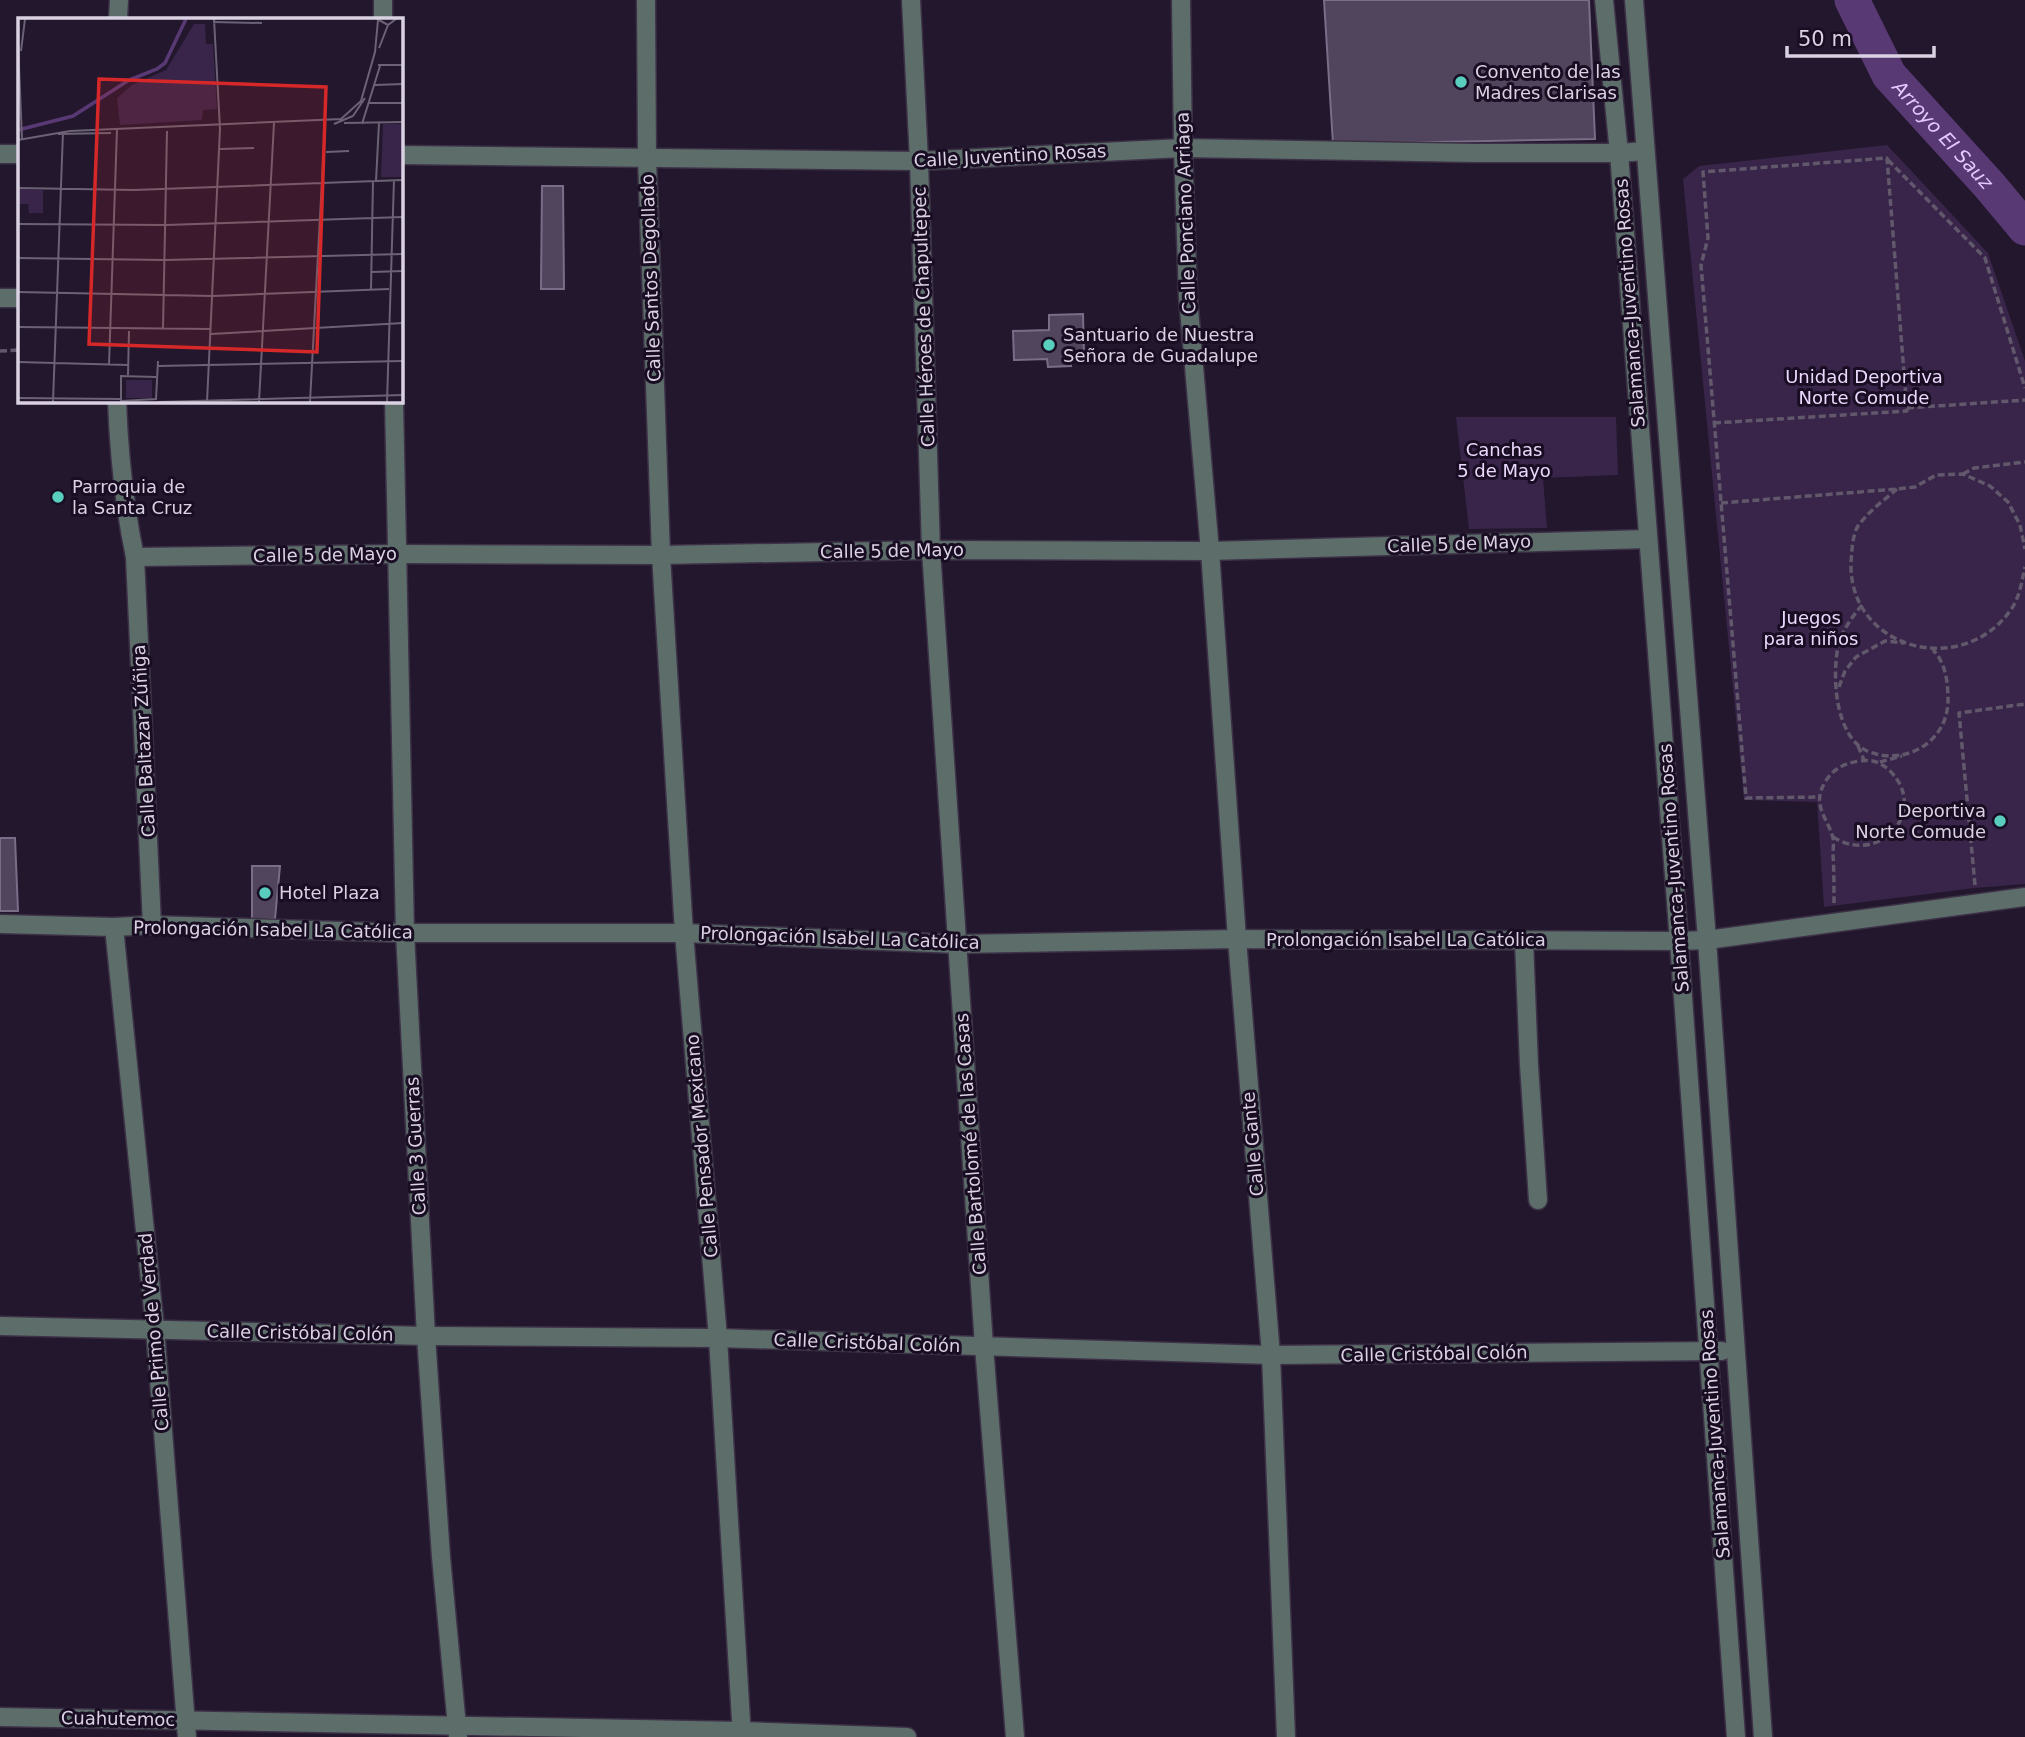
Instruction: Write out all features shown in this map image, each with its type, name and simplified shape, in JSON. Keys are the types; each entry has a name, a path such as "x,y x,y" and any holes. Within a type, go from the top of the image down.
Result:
{"street":[{"path":"118,18 119,0"},
{"path":"383,0 383,18"},
{"name":"Calle Santos Degollado","path":"646,0 647,158 661,555"},
{"name":"Calle Héroes de Chapultepec","path":"911,0 919,161 931,550"},
{"name":"Calle Ponciano Arriaga","path":"1181,0 1188,297 1210,551"},
{"name":"Salamanca-Juventino Rosas","path":"1604,0 1619,153 1679,941 1736,1737"},
{"name":"Salamanca-Juventino Rosas","path":"1634,0 1707,940 1763,1737"},
{"name":"Calle Juventino Rosas","path":"402,155 919,161 1183,148 1619,153 1645,150"},
{"path":"0,153 18,153"},
{"path":"0,298 18,298"},
{"name":"Calle Baltazar Zúñiga","path":"117,402 120,469 135,557 152,925"},
{"name":"Calle 3 Guerras","path":"394,402 405,933 426,1336 441,1557 457,1732"},
{"name":"Calle 5 de Mayo","path":"135,557 661,555 931,550 1210,551 1648,539"},
{"name":"Calle Bartolomé de las Casas","path":"931,550 984,1346 1015,1737"},
{"name":"Calle Gante","path":"1210,551 1270,1355 1286,1737"},
{"name":"Calle Pensador Mexicano","path":"661,555 684,933 718,1338 742,1734"},
{"path":"1707,940 2025,897"},
{"name":"Prolongación Isabel La Católica","path":"0,924 114,927 152,925 405,933 684,933 958,944 1237,939 1707,940"},
{"name":"Calle Primo de Verdad","path":"114,927 155,1329 186,1729"},
{"path":"1524,941 1538,1200"},
{"name":"Calle Cristóbal Colón","path":"0,1326 426,1336 718,1338 1270,1355 1734,1350"},
{"name":"Cuahutemoc","path":"0,1717 186,1729 907,1737"}],"path":[{"path":"1820,797 1746,798 1701,265 1708,238 1703,172 1887,158 1985,258 2025,388"},
{"path":"1887,158 1907,408"},
{"path":"0,351 18,351"},
{"path":"1714,424 2025,400"},
{"path":"1963,474 1974,468 2025,462"},
{"path":"1721,503 1897,489 1915,486 1936,475 1963,474 1990,486 2008,502 2020,525 2025,549"},
{"path":"1897,489 1857,528 1852,547 1851,572 1856,595 1868,617 1884,633 1909,644"},
{"path":"1837,693 1845,671 1856,657 1885,641 1932,649 1958,648 1984,636 1998,625 2014,606 2023,584 2025,567"},
{"path":"1862,605 1849,622 1838,646 1837,693 1840,714 1847,731 1867,750 1904,755"},
{"path":"1834,903 1833,837 1824,817 1821,789 1831,772 1847,763 1864,760 1881,762 1904,755 1933,740 1944,725 1948,707 1948,684 1944,667 1932,649"},
{"path":"1975,888 1959,713 2025,704"},
{"path":"1857,743 1864,760"},
{"path":"1833,837 1844,844 1856,846 1880,842 1890,836 1898,825 1904,811 1903,794 1895,776 1881,762"},
{"path":"1904,811 1968,806"}],"green space":[{"name":"Unidad Deportiva Norte Comude","path":"1887,145 1988,253 2025,361 2025,884 1824,907 1817,802 1744,800 1683,179 1699,166"},
{"name":"Canchas 5 de Mayo","path":"1456,417 1616,417 1618,475 1543,478 1547,528 1469,529"}],"building":[{"name":"Convento de las Madres Clarisas","path":"1324,0 1589,0 1595,139 1333,144"},
{"path":"542,186 563,186 564,289 541,289"},
{"name":"Santuario de Nuestra Señora de Guadalupe","path":"1083,314 1084,356 1070,357 1071,366 1048,367 1047,359 1014,360 1013,331 1049,330 1049,315"},
{"path":"0,838 15,838 18,911 0,911"},
{"name":"Hotel Plaza","path":"252,866 280,866 275,919 252,919"}],"waterway":[{"name":"Arroyo El Sauz","path":"1852,0 1889,75 2025,228"}],"place":[{"name":"Convento de las Madres Clarisas","path":"1461,82"},
{"name":"Santuario de Nuestra Señora de Guadalupe","path":"1049,345"},
{"name":"Parroquia de la Santa Cruz","path":"58,497"},
{"name":"Deportiva Norte Comude","path":"2000,821"},
{"name":"Hotel Plaza","path":"265,893"}],"park label":[{"name":"Juegos para niños","path":"1811,628"}]}
